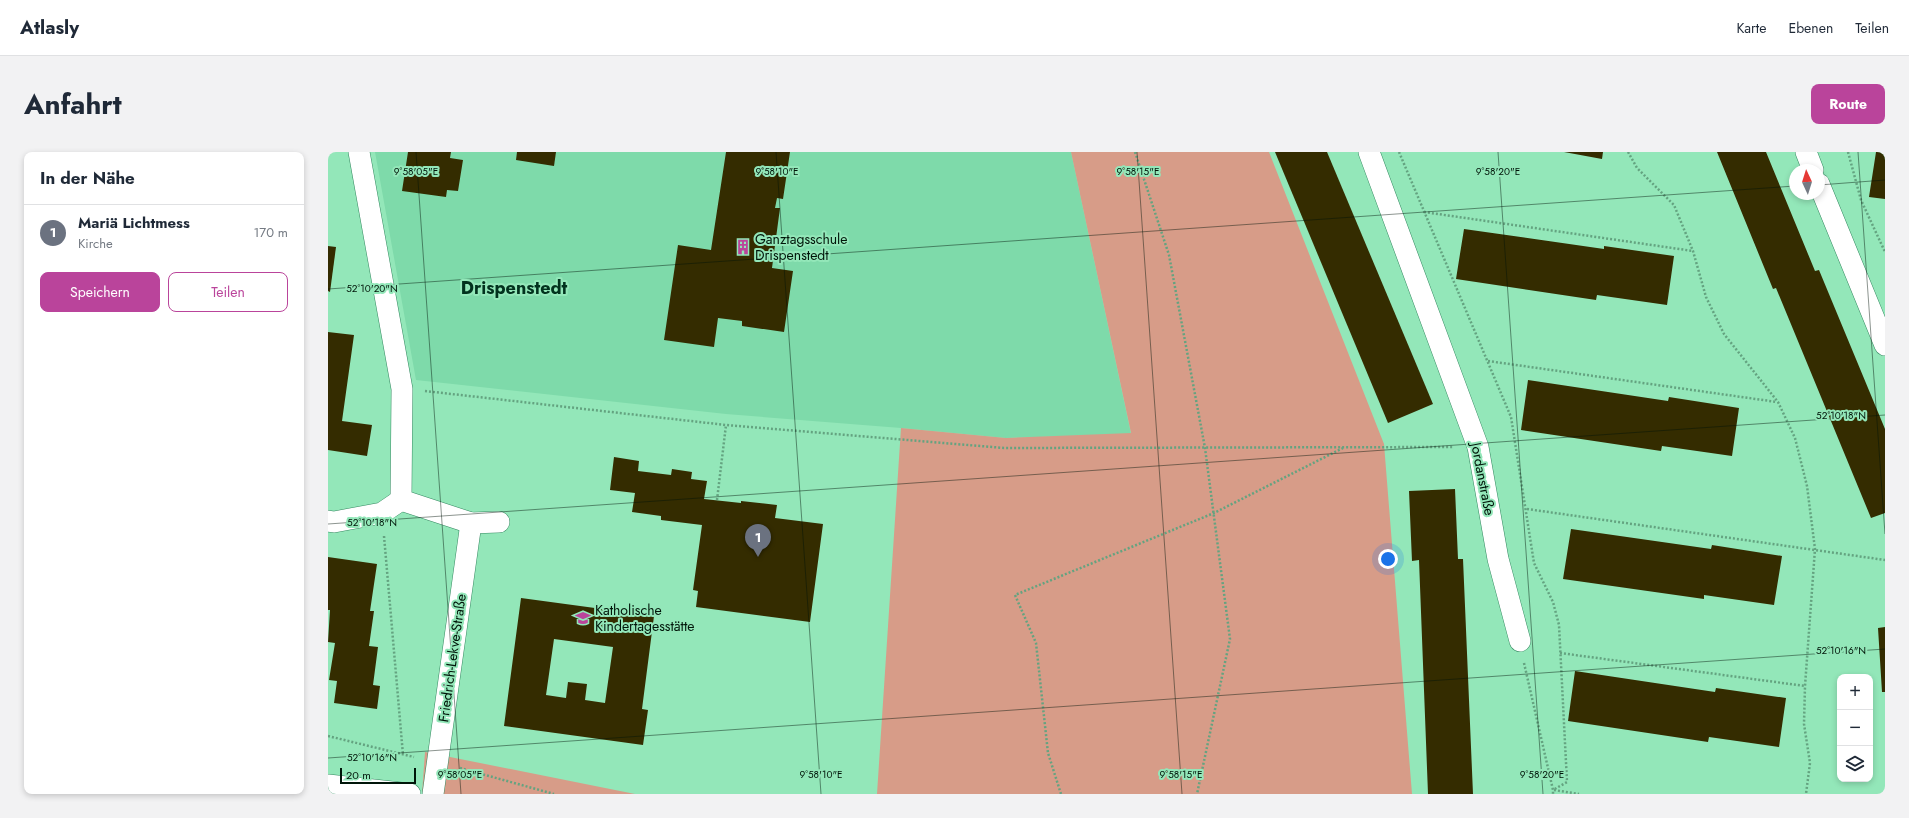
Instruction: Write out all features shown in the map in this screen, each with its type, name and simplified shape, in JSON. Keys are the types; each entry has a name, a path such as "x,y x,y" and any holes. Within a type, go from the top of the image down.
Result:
{"street":[{"path":"359,152 402,389 401,500"},
{"name":"Jordanstraße","path":"1369,152 1478,447 1498,559 1520,641"},
{"path":"1806,152 1811,164"},
{"path":"1825,199 1885,345"},
{"path":"328,521 334,522 382,513 401,500"},
{"path":"401,500 471,523 499,522"},
{"name":"Friedrich-Lekve-Straße","path":"433,794 471,523"},
{"path":"328,785 410,794"}],"path":[{"path":"1135,152 1169,255 1205,448 1230,639 1197,794"},
{"path":"1628,152 1637,168 1674,205 1693,251 1706,297 1724,334 1778,402 1795,438 1807,486 1815,549 1805,686 1804,724 1810,763 1806,794"},
{"path":"1848,152 1861,200 1885,252"},
{"path":"1424,212 1693,251"},
{"path":"1488,361 1778,402"},
{"path":"402,389 726,425 1004,448 1478,447"},
{"path":"717,500 726,425"},
{"path":"1061,794 1048,753 1036,643 1015,595 1214,513 1344,447"},
{"path":"1527,508 1885,560"},
{"path":"382,513 403,755"},
{"path":"1520,641 1553,794"},
{"path":"1560,653 1805,686"},
{"path":"328,736 403,755 438,762 554,794"},
{"path":"1553,790 1579,794"}],"shaded area":[{"path":"375,152 1071,152 1131,434 1006,438 726,414 416,380"},
{"path":"1071,152 1269,152 1384,444 1412,794 877,794 901,428 1006,438 1131,433"},
{"path":"425,752 635,794 422,794"}],"building":[{"path":"408,152 451,152 450,158 463,160 458,191 447,190 446,197 402,191"},
{"path":"517,152 556,152 554,166 516,160"},
{"name":"Ganztagsschule Drispenstedt","path":"726,152 790,152 783,199 777,198 775,208 780,208 772,268 793,271 784,332 742,326 742,321 718,318 714,347 664,340 678,245 711,250"},
{"path":"1275,152 1327,152 1433,404 1388,423"},
{"path":"1564,152 1603,152 1602,159"},
{"path":"1717,152 1766,152 1815,271 1819,270 1885,429 1885,513 1871,518 1776,288 1773,289"},
{"path":"1876,152 1885,152 1885,199 1869,197"},
{"path":"1464,229 1604,249 1604,246 1674,256 1667,305 1597,295 1596,300 1456,279"},
{"path":"328,246 336,247 330,292 328,291"},
{"path":"328,332 354,335 342,421 372,425 367,456 328,450"},
{"path":"1528,380 1668,401 1669,397 1739,408 1732,456 1662,446 1661,451 1521,430"},
{"path":"614,457 639,461 638,471 671,475 672,469 692,472 691,479 707,481 704,499 777,505 775,518 823,524 810,622 696,607 698,591 693,590 702,525 661,520 661,516 632,512 635,493 610,490"},
{"path":"1455,489 1458,559 1463,559 1473,794 1428,794 1419,560 1412,561 1409,491"},
{"path":"1571,529 1711,549 1712,545 1782,556 1774,605 1704,595 1704,599 1563,579"},
{"path":"328,557 377,564 370,611 374,611 369,646 378,647 373,685 380,686 377,709 334,703 337,681 329,680 335,643 328,642 330,610 328,610"},
{"path":"521,598 654,616 642,709 648,710 643,745 504,726","holes":["554,639 613,647 605,703 585,700 587,684 568,682 566,698 546,695"]},
{"path":"1885,627 1885,692 1882,692 1878,628"},
{"path":"1575,671 1715,692 1716,688 1786,698 1779,747 1709,737 1708,742 1568,721"}],"place":[{"name":"Ganztagsschule Drispenstedt","path":"743,247"},
{"name":"Mariä Lichtmess","path":"758,557"},
{"name":"Katholische Kindertagesstätte","path":"583,618"}],"district":[{"name":"Drispenstedt","path":"514,288"}]}
